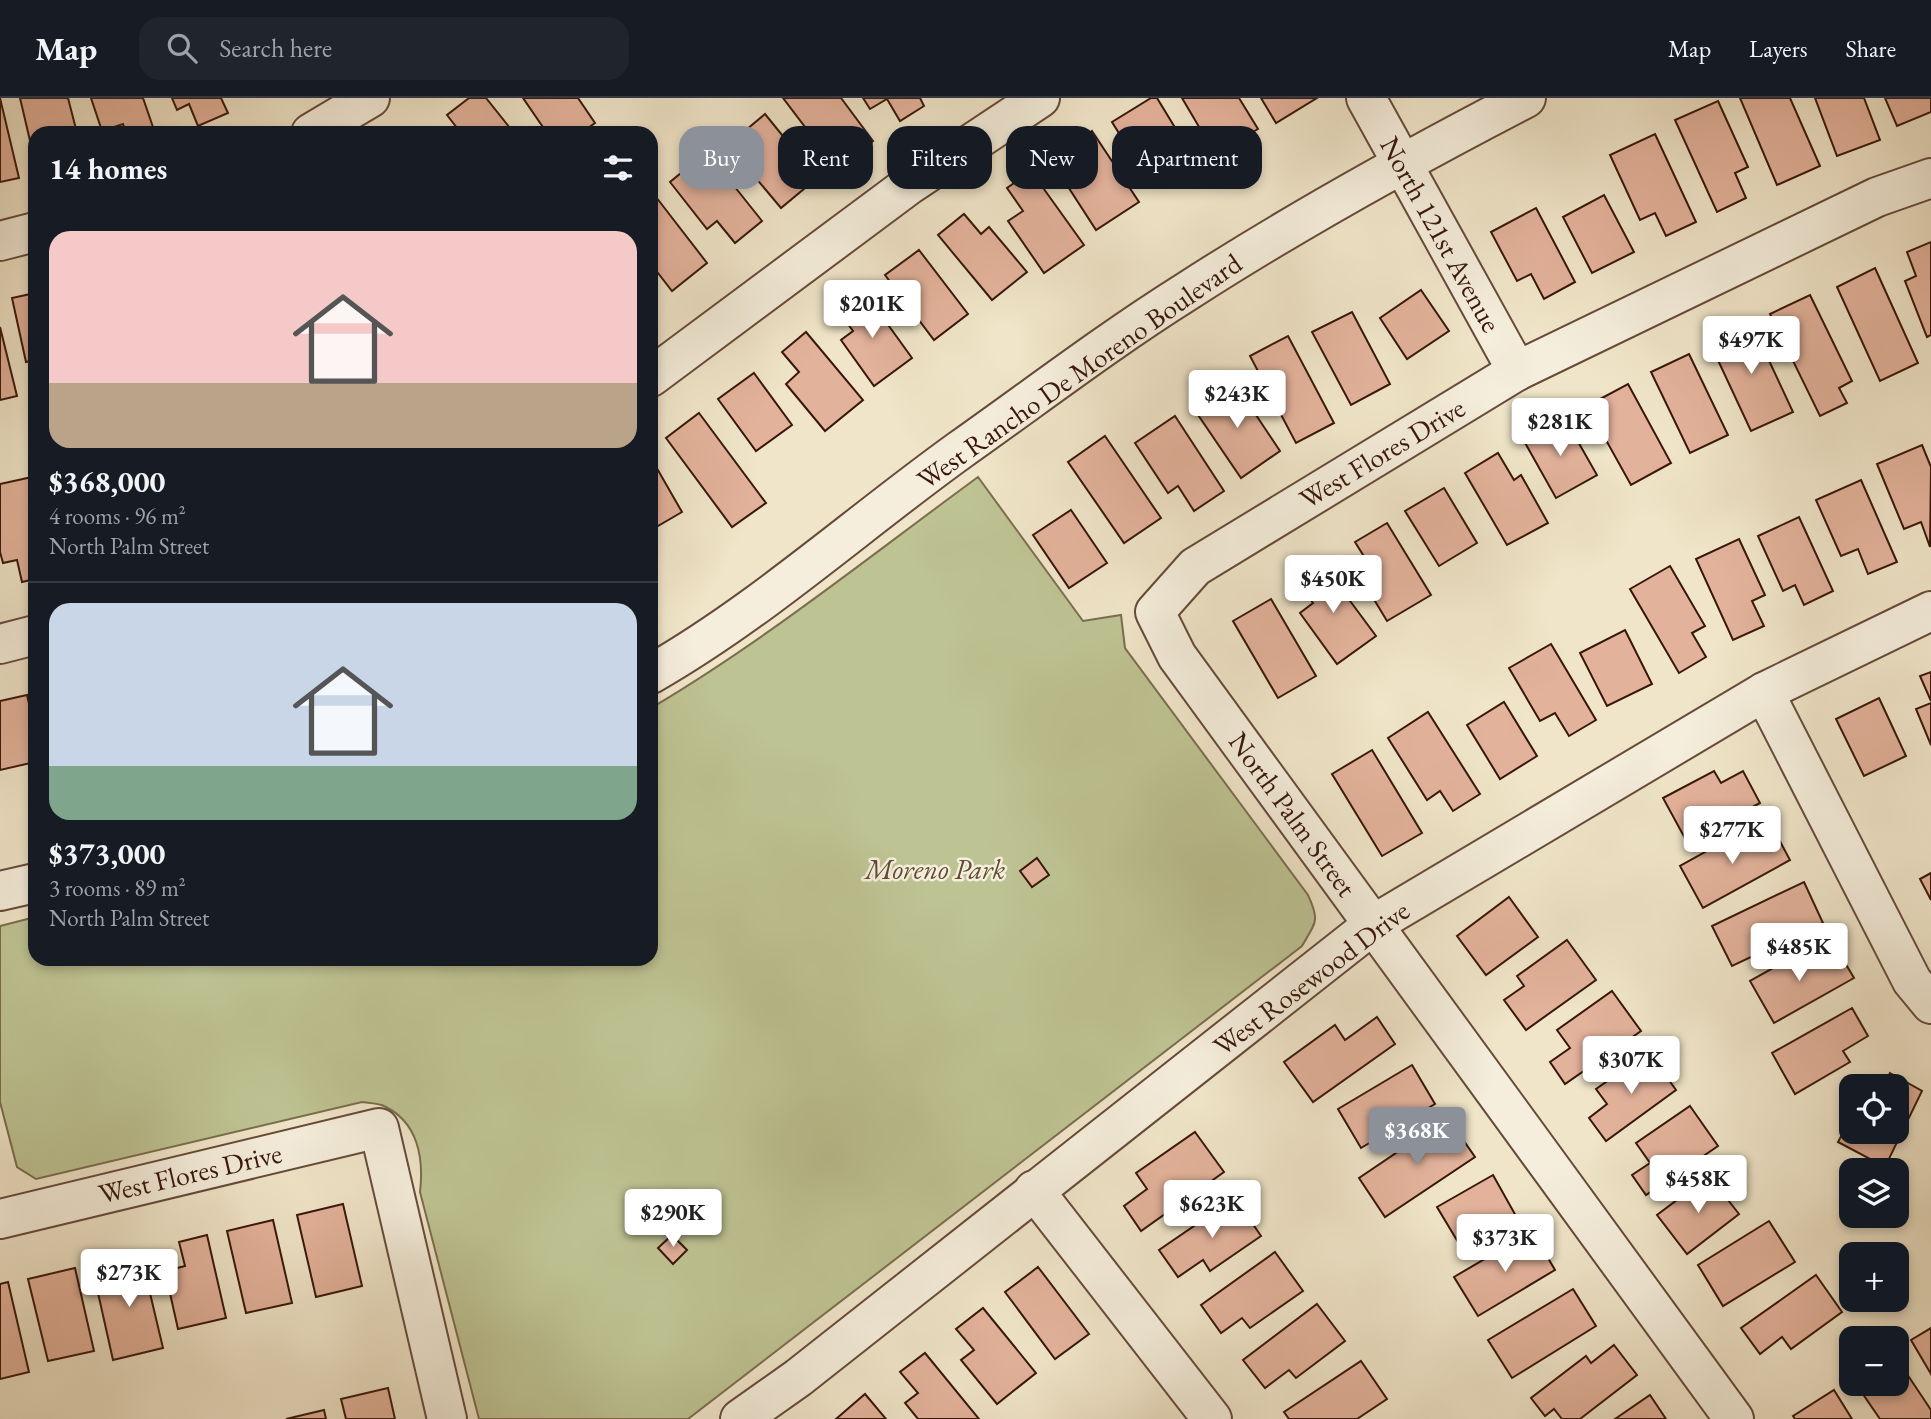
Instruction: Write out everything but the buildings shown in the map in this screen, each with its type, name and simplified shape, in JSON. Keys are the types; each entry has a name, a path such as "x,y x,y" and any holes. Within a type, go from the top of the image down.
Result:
{"street":[{"path":"323,126 369,98"},
{"path":"658,372 909,185 1040,98"},
{"name":"North 121st Avenue","path":"1366,98 1517,371"},
{"name":"West Rancho De Moreno Boulevard","path":"658,669 742,615 957,453 1183,293 1285,230 1402,163 1526,98"},
{"name":"West Flores Drive","path":"1155,612 1195,567 1517,371 1877,197 1931,178"},
{"path":"0,242 28,234"},
{"name":"West Rosewood Drive","path":"740,1419 798,1378 1374,924 1764,692 1931,611"},
{"name":"North Palm Street","path":"1155,612 1177,656 1734,1419"},
{"path":"0,644 28,637"},
{"path":"1764,692 1912,981 1931,1004"},
{"path":"0,891 28,885"},
{"name":"West Flores Drive","path":"0,1219 379,1128 447,1419"},
{"path":"1034,1190 1212,1419"}],"green space":[{"name":"Moreno Park","path":"978,477 1083,621 1121,615 1125,648 1308,895 1315,921 1302,946 688,1419 479,1419 420,1192 421,1166 416,1142 405,1121 382,1105 362,1102 36,1179 17,1167 0,1102 0,926 28,919 28,966 658,966 658,704 777,626"}]}
